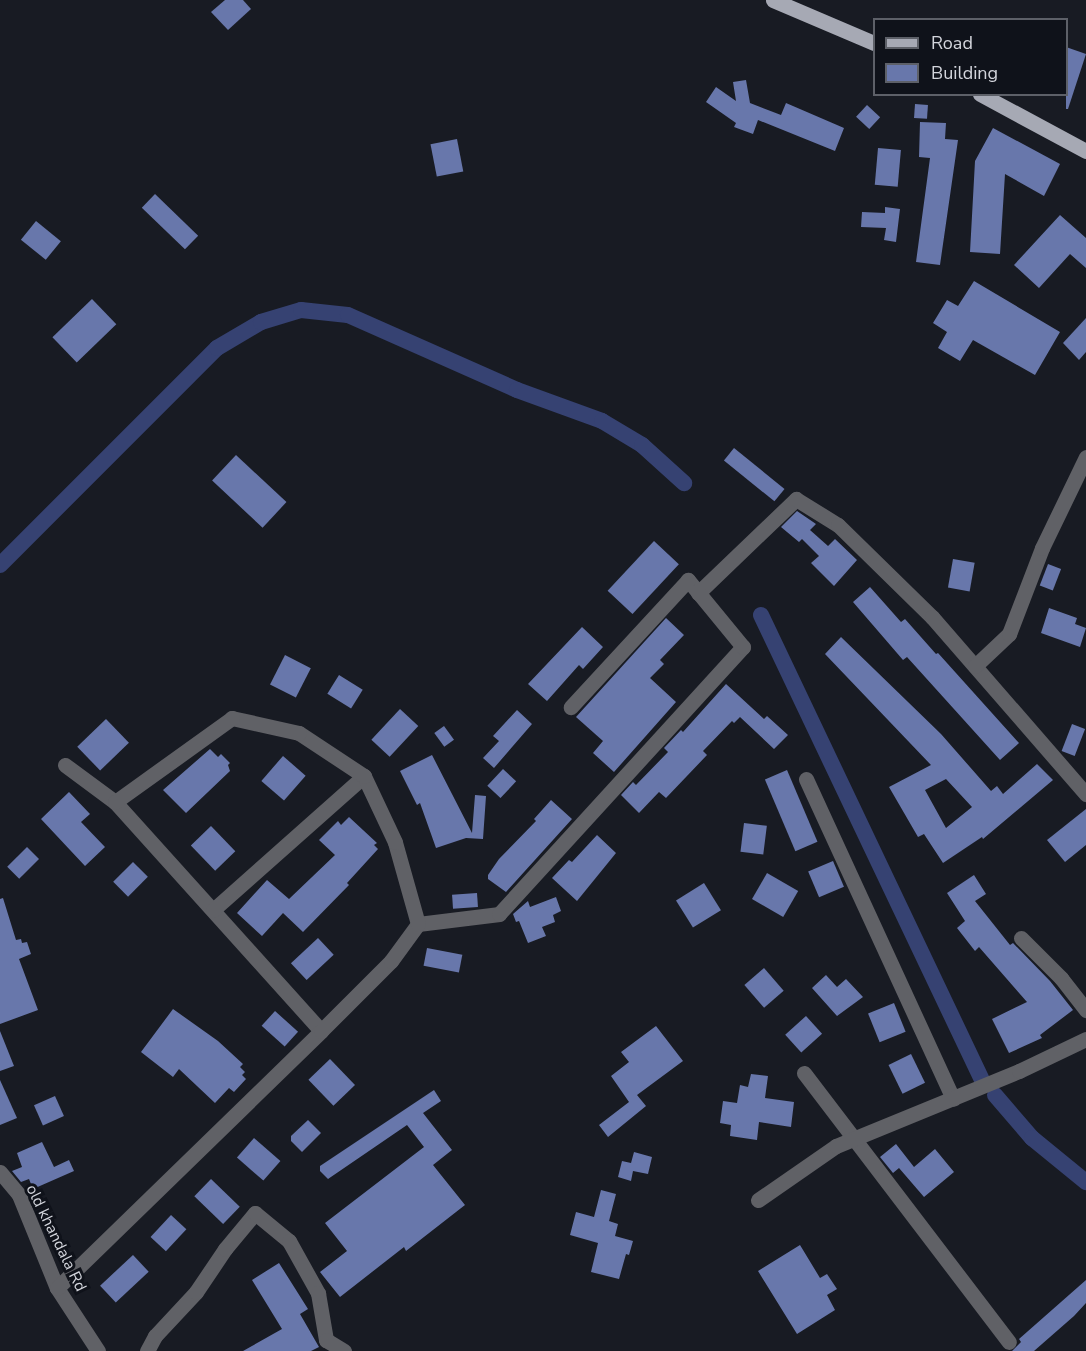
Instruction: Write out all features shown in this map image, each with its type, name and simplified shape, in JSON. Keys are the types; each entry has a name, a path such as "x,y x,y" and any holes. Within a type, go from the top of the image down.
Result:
{"main road":[{"path":"773,0 873,43"},
{"path":"984,96 1086,151"}],"street":[{"path":"975,666 1009,634 1042,548 1086,458"},
{"path":"698,593 796,499 838,525 932,616 1086,794"},
{"path":"57,1288 391,961 418,924 500,914 743,647 688,580 571,707"},
{"path":"115,802 232,718 299,733 364,776 395,842 418,924"},
{"path":"65,765 115,802 321,1031"},
{"path":"213,910 364,776"},
{"path":"806,779 953,1099"},
{"path":"1021,938 1061,978 1086,1010"},
{"path":"758,1200 836,1146 953,1099 1086,1040"},
{"path":"804,1073 1009,1342"},
{"name":"old khandala Rd","path":"0,1172 19,1195 57,1288 98,1351"},
{"path":"147,1351 154,1336 196,1292 255,1213 289,1241 318,1293 326,1340 344,1351"}],"building":[{"path":"225,0 243,0 251,9 228,30 211,12"},
{"path":"1068,48 1086,54 1068,109 1066,109"},
{"path":"746,80 750,103 781,115 786,103 844,128 835,151 758,120 753,134 734,127 736,123 706,102 716,87 736,101 733,82"},
{"path":"915,104 928,105 927,119 914,118"},
{"path":"867,105 880,117 869,129 856,117"},
{"path":"920,122 946,123 945,139 958,140 940,265 916,262 930,158 919,157"},
{"path":"993,128 1060,164 1044,196 1005,174 1000,254 970,252 975,161"},
{"path":"457,139 463,171 437,177 430,144"},
{"path":"878,148 901,150 898,187 875,185"},
{"path":"155,194 198,236 185,249 142,208"},
{"path":"885,207 900,209 896,242 884,240 886,228 861,227 862,212 885,213"},
{"path":"1060,215 1086,238 1086,268 1070,254 1039,288 1014,265"},
{"path":"36,221 61,241 46,260 21,240"},
{"path":"974,281 1060,332 1035,375 973,340 960,361 938,348 947,332 933,323 947,300 958,306"},
{"path":"92,299 116,324 77,362 52,337"},
{"path":"1086,318 1086,352 1079,360 1063,343"},
{"path":"734,448 785,489 774,501 724,460"},
{"path":"236,455 286,502 263,528 212,481"},
{"path":"797,511 816,524 810,530 828,546 835,539 857,560 834,586 811,563 819,556 802,539 799,542 781,527"},
{"path":"654,541 679,564 632,614 608,591"},
{"path":"953,559 975,563 970,591 948,588"},
{"path":"1048,564 1061,569 1053,590 1040,585"},
{"path":"870,587 901,622 905,619 936,654 938,653 1019,743 1000,760 907,657 903,660 853,602"},
{"path":"1049,608 1077,618 1075,624 1086,628 1080,647 1041,633"},
{"path":"666,618 684,635 660,660 664,664 650,678 676,702 614,772 593,753 603,741 576,717"},
{"path":"582,627 603,647 583,669 579,665 547,701 528,684"},
{"path":"841,637 941,734 991,791 997,786 1003,794 1037,764 1053,780 983,839 982,837 943,863 924,834 918,837 889,787 931,765 825,654","holes":["946,779 972,807 946,828 925,790"]},
{"path":"285,655 311,668 296,698 270,684"},
{"path":"339,675 363,690 351,708 327,694"},
{"path":"726,684 764,719 767,716 788,735 774,749 740,717 734,723 732,721 703,751 707,755 666,798 659,792 639,813 621,795 633,782 636,785 668,752 664,748 681,730 683,732"},
{"path":"400,709 418,726 390,757 371,740"},
{"path":"517,710 532,724 494,768 483,758 499,741 493,736"},
{"path":"106,719 129,743 100,771 77,747"},
{"path":"1072,724 1085,729 1075,756 1062,751"},
{"path":"444,726 454,740 444,747 434,733"},
{"path":"210,749 218,757 221,754 230,763 228,765 230,771 186,813 163,790"},
{"path":"432,755 472,833 475,795 486,796 483,839 466,838 436,848 420,803 417,805 400,771"},
{"path":"283,756 306,776 284,801 261,781"},
{"path":"503,769 516,781 500,798 487,786"},
{"path":"787,770 817,842 795,851 765,779"},
{"path":"69,792 90,814 81,822 105,847 85,866 41,819"},
{"path":"551,800 572,819 506,892 488,879 488,875 499,859 536,821 534,819"},
{"path":"1086,809 1086,845 1065,862 1047,840"},
{"path":"349,817 377,843 374,845 378,849 347,883 349,885 303,932 283,913 262,936 237,913 267,880 289,899 335,855 319,840 338,821 341,825"},
{"path":"744,823 767,826 763,855 740,852"},
{"path":"211,826 235,851 215,871 191,845"},
{"path":"597,835 616,853 577,901 552,878 569,860 572,862"},
{"path":"27,847 39,859 19,879 7,867"},
{"path":"833,861 844,887 819,897 808,872"},
{"path":"133,862 148,877 128,897 113,882"},
{"path":"767,873 798,891 783,917 752,899"},
{"path":"974,875 986,894 975,901 1010,945 1013,943 1050,981 1073,1010 1040,1035 1042,1038 1009,1053 992,1019 1027,1002 979,947 975,951 957,928 965,921 947,893"},
{"path":"704,883 721,910 693,928 676,900"},
{"path":"477,893 478,907 453,909 452,895"},
{"path":"556,897 561,911 553,915 555,922 542,927 546,936 528,943 519,921 516,922 513,914 528,901 530,907"},
{"path":"3,898 16,940 21,939 22,943 27,942 31,954 19,959 38,1010 0,1024 0,899"},
{"path":"318,938 334,955 307,980 291,963"},
{"path":"427,948 462,955 459,973 424,966"},
{"path":"764,968 784,991 764,1008 744,985"},
{"path":"826,975 837,987 846,979 863,997 837,1016 812,988"},
{"path":"894,1003 906,1032 880,1042 868,1013"},
{"path":"173,1009 218,1041 243,1064 240,1067 245,1072 242,1075 246,1079 234,1092 229,1088 215,1103 179,1069 173,1077 141,1052"},
{"path":"275,1011 298,1032 285,1047 262,1026"},
{"path":"806,1016 822,1034 801,1053 785,1035"},
{"path":"656,1026 683,1061 637,1095 646,1106 608,1137 599,1125 629,1102 611,1076 629,1062 621,1052"},
{"path":"0,1031 14,1066 0,1071"},
{"path":"911,1054 925,1083 903,1094 889,1065"},
{"path":"330,1059 355,1085 333,1106 308,1080"},
{"path":"751,1074 768,1076 765,1098 794,1102 791,1127 759,1122 757,1140 730,1136 731,1125 720,1123 723,1101 737,1103 740,1085 748,1087"},
{"path":"0,1080 17,1118 0,1125"},
{"path":"434,1090 441,1101 423,1113 452,1150 433,1165 465,1205 406,1251 404,1247 340,1297 320,1272 347,1251 325,1223 424,1147 407,1125 328,1179 320,1171 320,1166"},
{"path":"55,1096 64,1116 43,1125 34,1105"},
{"path":"308,1120 321,1133 302,1152 291,1141 291,1136"},
{"path":"254,1138 280,1161 263,1181 237,1158"},
{"path":"42,1142 54,1167 69,1160 74,1171 33,1189 29,1179 21,1182 12,1171 22,1167 17,1153"},
{"path":"896,1144 914,1167 935,1149 954,1172 924,1197 899,1168 893,1173 880,1157"},
{"path":"634,1152 652,1157 648,1174 633,1171 631,1181 618,1177 622,1161 631,1163"},
{"path":"211,1179 240,1207 223,1224 194,1196"},
{"path":"601,1190 616,1194 609,1221 618,1224 615,1236 633,1241 629,1255 626,1254 619,1279 591,1272 598,1243 570,1235 576,1212 594,1217"},
{"path":"171,1215 186,1229 166,1251 151,1237"},
{"path":"800,1245 820,1278 827,1274 837,1289 827,1295 835,1310 797,1334 758,1271"},
{"path":"133,1255 149,1272 116,1303 100,1286"},
{"path":"279,1263 308,1309 300,1314 319,1347 311,1351 243,1351 282,1329 252,1280"},
{"path":"1086,1280 1086,1303 1074,1316 1034,1351 1012,1351 1021,1342 1019,1339"}],"waterway":[{"path":"0,565 217,348 261,322 301,310 348,315 517,390 602,421 642,445 684,483"},
{"path":"761,615 982,1080"},
{"path":"995,1095 1032,1138 1086,1182"}]}
